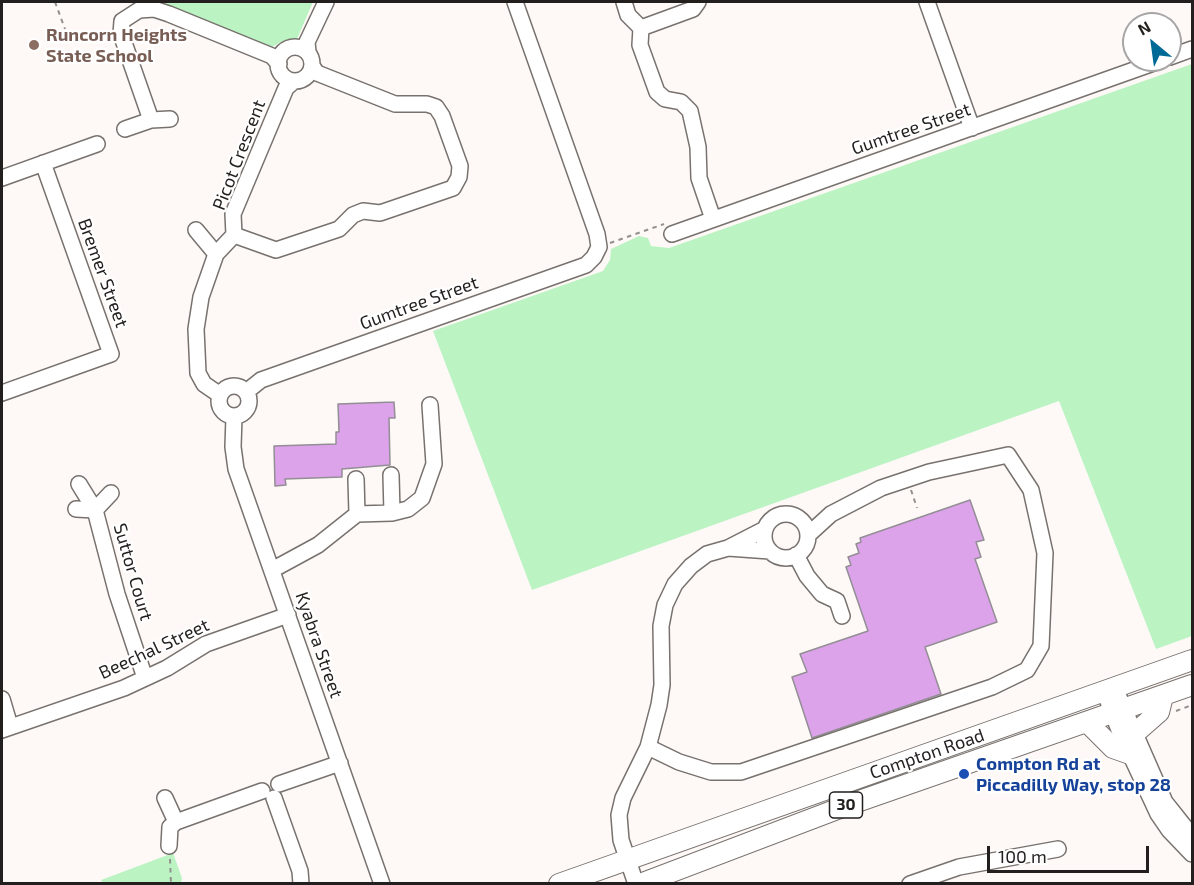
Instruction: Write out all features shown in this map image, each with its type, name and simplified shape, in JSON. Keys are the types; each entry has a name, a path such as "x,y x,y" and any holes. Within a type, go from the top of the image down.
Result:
{"main road":[{"name":"Compton Road","path":"559,884 1192,660"},
{"name":"Compton Road","path":"638,884 848,804 1088,723 1192,685"},
{"path":"1134,734 1159,712 1163,696"},
{"path":"1088,723 1113,748 1130,754"}],"street":[{"name":"Picot Crescent","path":"220,395 204,384 198,373 195,355 196,329 201,297 216,254 234,235 233,214 296,65 326,2"},
{"path":"515,2 600,247"},
{"path":"624,2 628,15 641,28 640,45 657,92 664,99 681,102 690,111 698,147 699,178 713,219"},
{"path":"641,28 693,9 698,2"},
{"path":"927,2 972,128"},
{"path":"151,120 121,34 122,21 129,14 139,10 154,9 395,104 427,104 436,107 442,116 460,166 459,177 453,188 380,213 363,211 353,215 339,229 276,250 234,235"},
{"name":"Gumtree Street","path":"669,229 713,219 1128,72"},
{"path":"125,129 151,120 170,119"},
{"path":"2,178 97,144"},
{"name":"Bremer Street","path":"2,393 111,354 43,163"},
{"path":"196,230 216,254"},
{"name":"Gumtree Street","path":"246,392 261,380 586,265 600,247"},
{"path":"234,416 221,409 220,395 230,387 240,388 246,392"},
{"name":"Kyabra Street","path":"246,392 247,407 234,416 233,447 236,469 382,884"},
{"path":"272,570 318,545 357,514 392,513 416,504 426,489 434,457 430,405"},
{"path":"648,747 679,762 711,772 741,772 992,687 1027,670 1041,646 1045,553 1031,490 1008,455 906,479 881,488 831,514 808,535 805,546 796,555 782,557 770,551 728,548"},
{"path":"391,475 392,513"},
{"path":"356,479 357,514"},
{"name":"Suttor Court","path":"79,484 95,510 117,594 145,678"},
{"name":"Suttor Court","path":"76,509 95,510 111,493"},
{"path":"638,884 620,835 619,815 623,798 648,747 662,685 661,626 665,605 675,584 691,566 707,554 728,548 765,529 772,519 782,514 801,520 808,535"},
{"path":"801,520 831,514"},
{"path":"765,529 764,539 770,551"},
{"path":"796,555 807,576 822,594 837,601 842,616"},
{"name":"Beechal Street","path":"6,728 145,678 206,644 288,615"},
{"path":"1110,689 1130,754 1163,822 1192,854"},
{"path":"2,699 6,728"},
{"path":"1118,712 1134,734 1165,801 1192,836"},
{"path":"169,846 170,827 176,822 272,791 340,763"},
{"path":"272,791 300,871 301,884"},
{"path":"165,798 176,822"},
{"path":"910,884 959,867 1058,849"}],"path":[{"path":"55,2 65,29"},
{"path":"600,247 669,229"},
{"path":"169,846 171,884"}],"green space":[{"path":"158,2 313,2 297,39 283,41 272,47"},
{"path":"1192,64 1192,636 1156,649 1059,401 532,590 433,331 603,271 610,260 611,249 639,236 648,238 651,246 669,248 1169,72 1182,72 1182,68"},
{"path":"173,853 182,878 181,883 103,883 101,880"}],"building":[{"path":"394,402 395,418 389,418 390,465 342,469 342,477 285,479 286,485 275,486 274,446 336,444 336,432 339,432 338,404"},
{"path":"970,500 984,540 976,542 981,557 975,559 997,622 925,647 941,694 812,738 792,677 807,672 800,654 868,631 846,567 851,565 848,557 859,553 856,544 861,542 860,538"}],"place":[{"name":"Runcorn Heights State School","path":"34,45"},
{"name":"Compton Rd at Piccadilly Way, stop 28","path":"964,774"}]}
